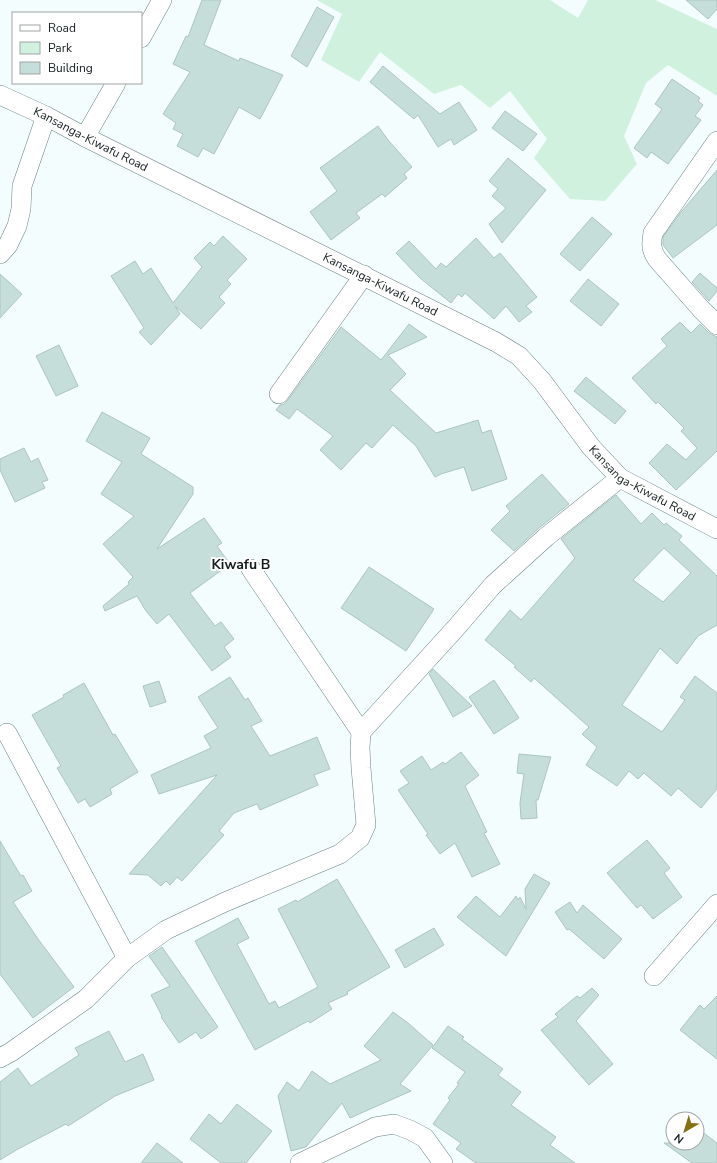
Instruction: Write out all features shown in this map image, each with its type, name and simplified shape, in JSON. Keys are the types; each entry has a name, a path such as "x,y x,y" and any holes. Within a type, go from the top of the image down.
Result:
{"street":[{"path":"142,36 162,0"},
{"path":"85,137 115,84"},
{"name":"Kansanga-Kiwafu Road","path":"0,96 46,116 85,137 496,342 519,356 542,380 591,447 620,478 714,522"},
{"path":"0,254 8,245 17,226 21,209 22,186 46,116"},
{"path":"717,140 653,233 651,244 657,260 700,309 717,325"},
{"path":"279,394 364,276"},
{"path":"0,1058 11,1052 86,999 127,958 166,930 225,902 340,854 360,838 366,825 360,748 362,732 450,636 493,585 546,537 620,478"},
{"path":"251,569 362,732"},
{"path":"7,733 127,958"},
{"path":"654,976 717,904"},
{"path":"300,1163 375,1126 394,1124 425,1138 443,1163"}],"green space":[{"path":"317,0 550,0 578,18 588,0 655,0 717,29 717,96 668,65 646,83 624,136 637,164 605,201 570,199 534,158 547,139 510,91 490,108 461,85 434,94 380,52 359,82 321,60 342,14"}],"building":[{"path":"202,0 221,0 204,45 239,61 240,58 283,75 260,119 239,107 214,154 203,148 198,157 177,146 183,134 173,129 176,123 163,114 190,72 173,64 186,36 188,37"},
{"path":"686,0 717,0 717,9 708,19"},
{"path":"317,7 334,17 307,67 291,56"},
{"path":"383,66 440,114 459,102 477,130 454,145 451,139 438,147 418,115 414,119 370,82"},
{"path":"672,79 700,98 698,101 703,105 695,116 701,120 668,164 651,152 647,158 634,148 662,109 655,104"},
{"path":"505,111 537,134 523,151 492,128"},
{"path":"378,126 388,140 412,167 404,174 407,178 385,197 382,194 356,213 360,218 331,240 310,212 337,191 320,168"},
{"path":"508,158 546,190 502,243 489,224 506,208 492,196 498,189 489,181"},
{"path":"717,170 717,225 673,258 663,245 663,237 681,212"},
{"path":"592,217 612,234 580,271 560,254"},
{"path":"223,236 247,259 227,280 231,284 219,297 225,303 201,329 175,306 180,314 151,345 139,332 144,328 111,276 135,261 143,274 151,268 173,303 202,267 194,258 210,242 214,246"},
{"path":"476,238 494,258 500,253 537,297 526,306 532,312 519,322 506,306 494,319 465,293 462,297 458,294 451,303 420,278 396,253 409,241 436,269 441,263 446,267"},
{"path":"700,273 717,288 717,291 709,301 692,282"},
{"path":"0,274 22,294 0,318"},
{"path":"588,279 619,304 601,326 570,301"},
{"path":"680,322 691,333 700,324 709,333 717,337 717,451 676,490 649,463 667,444 686,460 697,448 681,431 684,428 658,402 656,404 632,378 667,346 661,339"},
{"path":"409,324 427,337 388,355 406,374 390,390 436,433 478,420 482,433 491,430 507,479 472,491 464,467 435,477 416,446 393,425 372,448 366,443 341,470 320,450 333,436 297,409 289,419 276,410 280,405 284,404 288,400 341,327 381,360"},
{"path":"59,345 78,386 56,396 36,356"},
{"path":"586,377 626,411 615,424 574,391"},
{"path":"102,412 150,438 141,454 193,487 193,494 157,549 204,518 222,543 217,546 230,564 190,593 215,626 221,622 234,639 224,647 231,657 212,671 169,614 157,624 146,611 137,596 105,611 103,606 129,584 128,582 133,577 103,544 134,516 101,494 122,462 86,441"},
{"path":"24,448 31,462 38,458 48,480 42,482 45,488 15,502 0,470 0,459"},
{"path":"542,474 569,504 539,528 514,551 491,530 510,511 506,506"},
{"path":"616,495 641,524 652,513 664,525 666,523 682,536 679,540 717,576 717,625 698,636 677,664 660,648 622,705 662,732 685,700 680,697 695,676 717,693 717,789 701,808 678,788 671,796 644,773 638,779 629,771 617,786 586,765 597,747 582,734 589,727 534,678 531,682 514,667 516,666 485,640 510,610 521,620 575,558 561,539","holes":["664,548 691,573 663,602 633,580"]},
{"path":"369,567 434,609 406,651 341,608"},
{"path":"433,669 472,706 453,717 429,674"},
{"path":"230,677 245,700 248,698 262,721 251,726 270,756 317,737 330,769 314,775 318,785 260,810 257,804 234,813 219,831 224,835 182,881 177,877 170,885 166,881 161,886 148,875 129,874 217,775 159,794 151,775 211,748 204,736 218,728 198,697"},
{"path":"494,680 519,718 494,734 469,697"},
{"path":"159,681 166,702 150,707 143,686"},
{"path":"84,683 113,735 115,734 138,772 110,789 112,794 90,807 85,799 78,803 57,768 61,766 32,715 64,697 63,695"},
{"path":"461,752 479,775 465,786 487,832 484,833 500,864 472,877 455,843 440,854 426,835 428,834 398,790 409,783 400,771 422,756 431,770 443,762 445,764"},
{"path":"519,754 551,757 538,800 536,800 537,818 521,819 520,803 524,774 517,773"},
{"path":"647,840 670,868 664,873 682,897 653,919 641,905 637,908 607,873"},
{"path":"0,841 32,891 13,902 38,939 74,987 33,1018 0,974"},
{"path":"534,874 550,883 506,956 457,917 476,896 500,917 516,896 518,900 520,897 526,909 525,889"},
{"path":"337,879 390,967 347,992 348,994 328,1003 332,1009 310,1023 308,1021 255,1050 195,941 238,918 249,938 237,944 269,1004 275,1001 279,1008 318,987 278,909 296,900 297,902"},
{"path":"570,902 577,913 583,905 622,939 604,959 569,929 567,930 555,912"},
{"path":"434,928 444,945 405,968 395,950"},
{"path":"162,947 218,1027 201,1039 196,1032 179,1043 161,1017 162,1016 151,995 170,986 149,956"},
{"path":"592,988 599,995 576,1021 613,1064 589,1085 541,1030 558,1017 555,1014 577,996 580,998"},
{"path":"717,996 717,1059 680,1030 700,1005 704,1009"},
{"path":"393,1012 433,1045 400,1084 411,1091 350,1118 342,1103 306,1147 291,1151 278,1096 287,1082 299,1091 312,1071 330,1084 381,1060 364,1046"},
{"path":"448,1026 464,1037 462,1039 503,1069 498,1075 521,1092 511,1105 556,1137 550,1145 575,1163 476,1163 456,1149 461,1143 433,1124 450,1100 448,1098 459,1084 457,1083 465,1072 432,1048"},
{"path":"109,1031 125,1062 143,1054 154,1080 115,1096 68,1126 66,1124 0,1160 0,1082 18,1068 31,1086 79,1055 75,1048"},
{"path":"237,1104 272,1131 246,1163 221,1163 190,1139 209,1114 221,1124"},
{"path":"705,1134 717,1143 717,1163 692,1163 675,1151 705,1151"},
{"path":"157,1143 183,1163 141,1163"}],"district":[{"name":"Kiwafu B","path":"241,564"}]}
